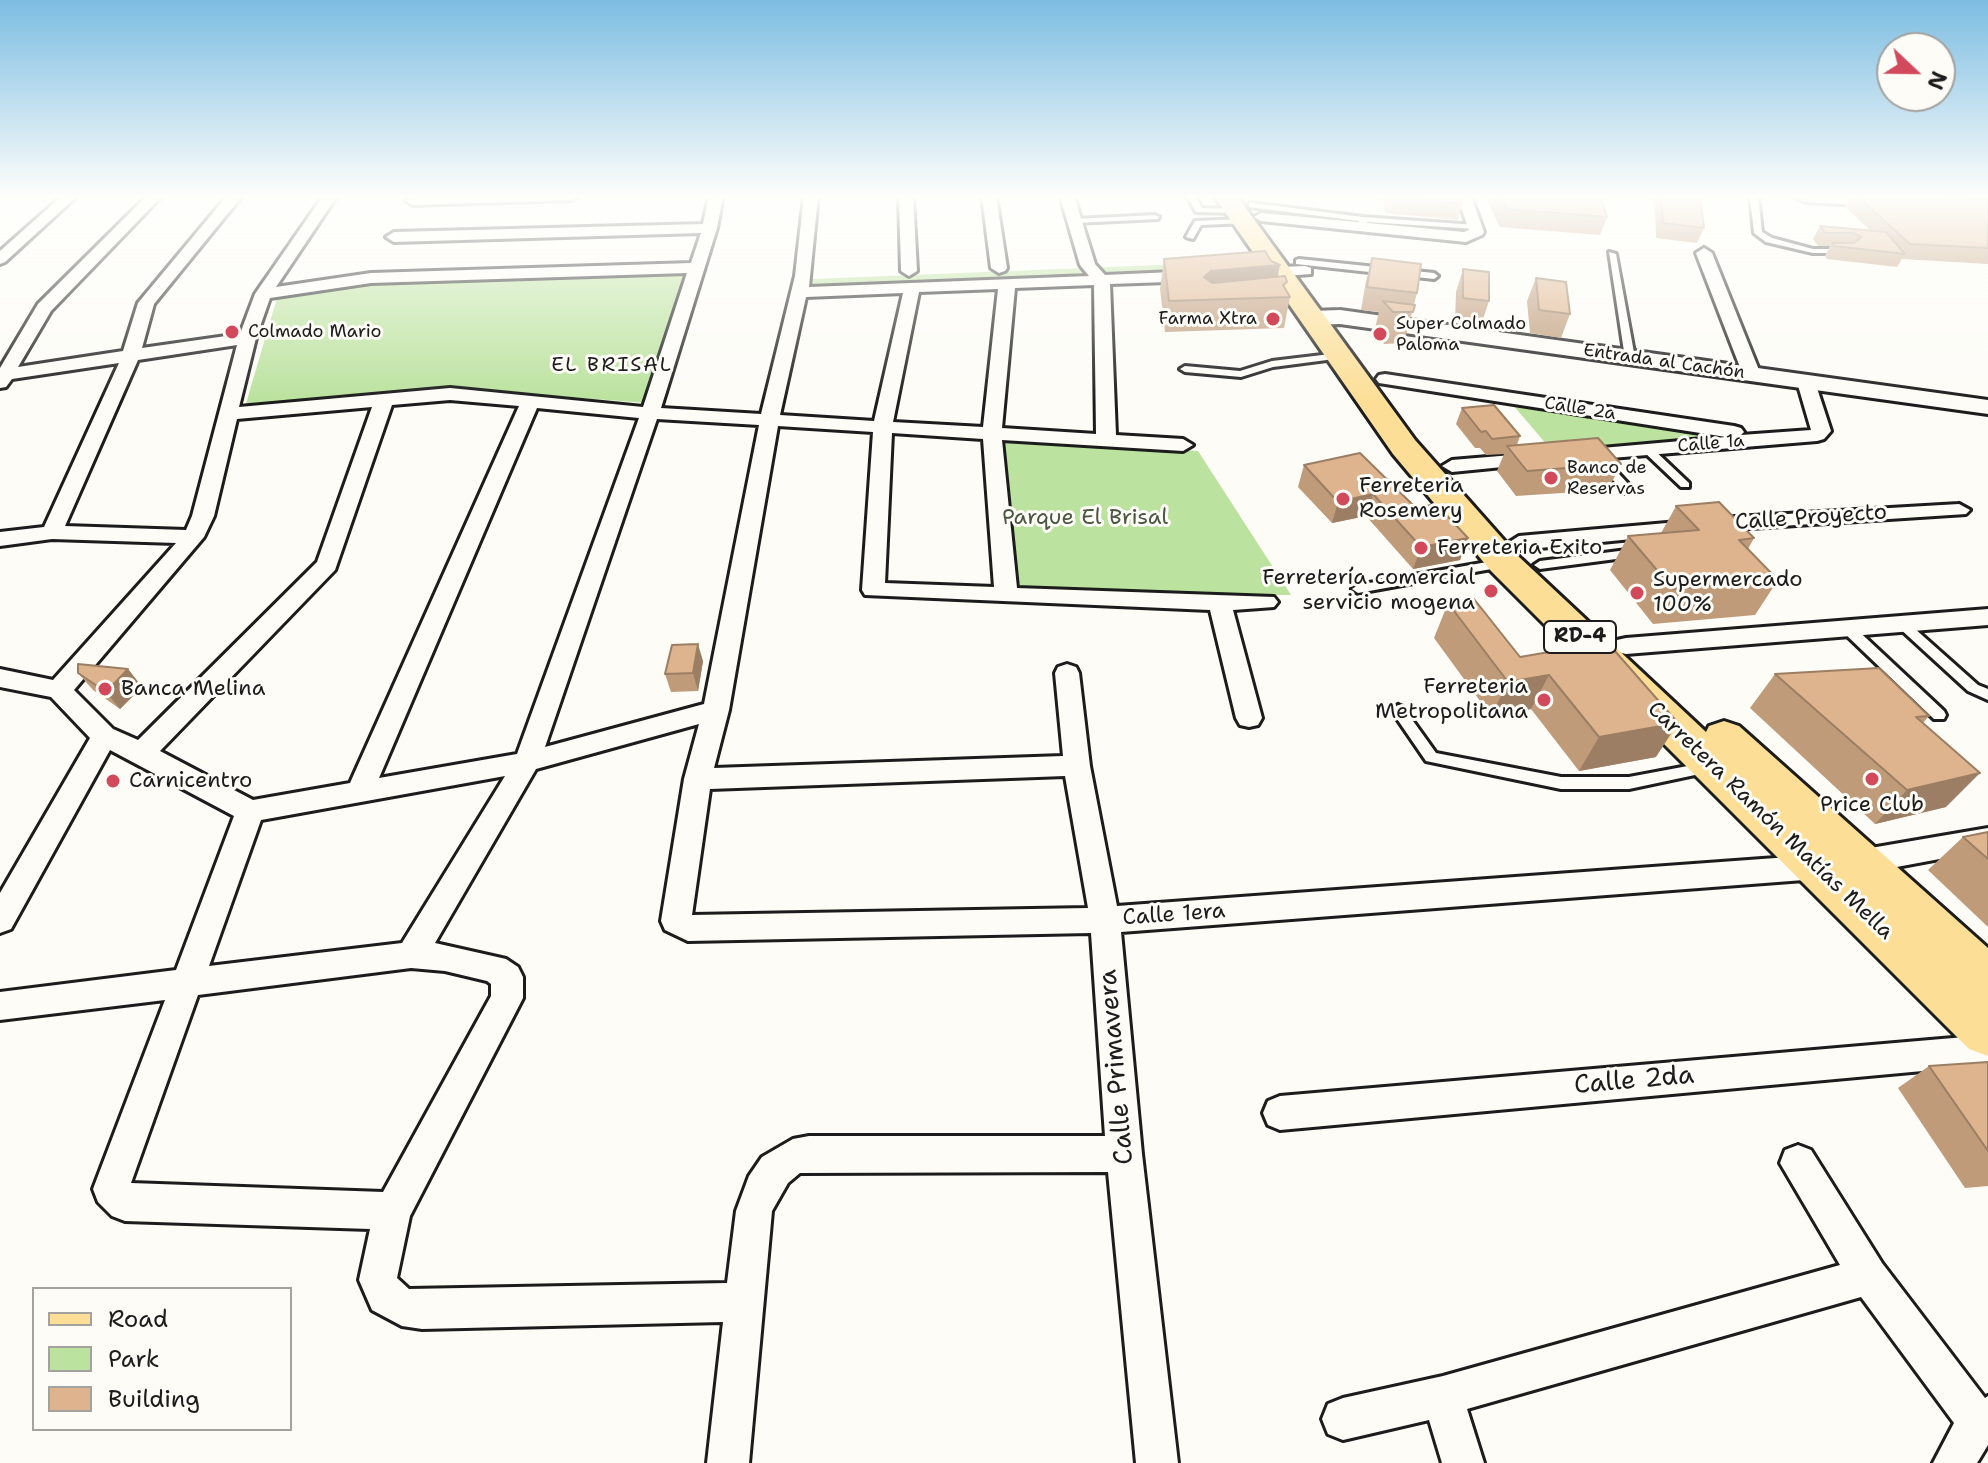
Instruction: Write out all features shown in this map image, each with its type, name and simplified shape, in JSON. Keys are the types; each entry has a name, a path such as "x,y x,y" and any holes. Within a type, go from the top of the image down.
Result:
{"main road":[{"name":"Carretera Ramón Matías Mella","path":"1282,264 1339,356 1404,447 1521,557 1626,646 1988,980"},
{"name":"Carretera Ramón Matías Mella","path":"1285,264 1385,379 1521,557 1715,766 1988,1032"}],"street":[{"path":"2,378 44,308 87,264"},
{"path":"52,532 131,355 146,303 178,264"},
{"path":"59,690 193,537 203,516 247,338 263,294 283,264"},
{"path":"263,294 328,264"},
{"path":"665,264 697,268"},
{"path":"411,955 527,762 650,413 698,264"},
{"path":"803,264 770,418 716,710 698,779 1077,766"},
{"path":"909,264 910,279 883,425 873,590 1220,603 1266,602"},
{"path":"1001,264 1003,276 992,432 1006,596"},
{"path":"1003,276 1103,264"},
{"path":"801,284 1003,276 1101,280 1227,274 1249,264"},
{"name":"Entrada al Cachón","path":"1313,264 1630,358 1988,407"},
{"path":"1708,264 1752,375"},
{"path":"1088,265 1101,280 1106,439"},
{"path":"2,378 247,338"},
{"name":"Calle 2a","path":"1385,379 1775,438"},
{"name":"Calle 1a","path":"1452,466 1817,435 1821,431 1806,382"},
{"path":"229,414 450,394 650,413 1183,445"},
{"path":"142,753 327,565 384,400"},
{"path":"359,793 530,403"},
{"name":"Calle Proyecto","path":"1521,557 1735,523 1959,510"},
{"path":"0,539 52,532 193,537"},
{"path":"1220,603 1249,718"},
{"path":"1626,646 1988,617"},
{"name":"Calle Primavera","path":"1067,673 1077,766 1105,920 1124,1154 1157,1463"},
{"path":"0,678 59,690 104,736 250,811 527,762 716,710"},
{"path":"0,920 104,736"},
{"name":"Calle 1era","path":"698,779 676,906 676,921 688,928 1105,920 1817,867"},
{"path":"250,811 184,983 111,1189 125,1203 393,1211"},
{"path":"1859,862 1988,839"},
{"path":"0,1006 411,955 445,957 495,969 507,977 509,986 502,1010 393,1211 379,1263 378,1280 386,1296 402,1307 422,1310 743,1302"},
{"name":"Calle 2da","path":"1280,1113 1988,1050"},
{"path":"728,1463 754,1211 762,1189 775,1170 793,1157 809,1154 1124,1154"},
{"path":"1798,1163 1869,1276 1983,1420 1954,1463"},
{"path":"1343,1419 1443,1396 1869,1276"},
{"path":"1443,1396 1463,1463"}],"lane":[{"path":"1353,264 1434,276"},
{"path":"1614,264 1630,358"},
{"path":"1185,369 1241,374 1272,364 1339,356"},
{"path":"1647,449 1685,485"},
{"path":"1594,454 1629,491"},
{"path":"1358,589 1521,557 1642,552"},
{"path":"1901,623 1973,688 1988,695"},
{"path":"1846,627 1939,715"},
{"path":"1398,710 1431,757 1561,783 1629,783 1715,766"}],"green space":[{"path":"1177,264 1261,264 1266,269 811,288 812,279"},
{"path":"687,274 646,403 451,388 245,407 277,298 374,282"},
{"path":"1513,405 1741,437 1553,452"},
{"name":"Parque El Brisal","path":"1003,438 1198,451 1291,595 1016,592"}],"building":[{"path":"1165,264 1278,264 1211,271 1204,277 1212,283 1285,276 1287,282 1283,285 1290,297 1169,301"},
{"path":"1371,264 1421,264 1417,293 1367,287"},
{"path":"1463,269 1489,272 1489,301 1463,298"},
{"path":"1536,278 1566,282 1570,314 1539,310"},
{"path":"1383,301 1415,305 1413,312 1393,312"},
{"path":"1494,405 1520,436 1492,439 1486,431 1481,432 1462,408"},
{"path":"1598,438 1621,464 1527,471 1507,446"},
{"path":"1360,453 1416,508 1436,504 1468,538 1421,547 1373,494 1338,502 1304,465"},
{"path":"1719,502 1754,538 1739,540 1778,580 1673,589 1628,536 1699,530 1676,506"},
{"path":"1474,599 1520,657 1607,642 1678,723 1599,737 1549,675 1508,682 1448,603"},
{"path":"698,644 693,673 665,674 672,645"},
{"path":"78,664 128,669 106,692 78,673"},
{"path":"1879,668 1929,716 1916,717 1980,773 1907,790 1775,674"},
{"path":"1988,832 1988,859 1963,837"},
{"path":"1988,1062 1988,1151 1929,1066"}],"place":[{"name":"Farma Xtra","path":"1273,319"},
{"name":"Colmado Mario","path":"232,332"},
{"name":"Super Colmado Paloma","path":"1380,334"},
{"name":"Banco de Reservas","path":"1551,478"},
{"name":"Ferreteria Rosemery","path":"1343,499"},
{"name":"Ferreteria Exito","path":"1421,548"},
{"name":"Ferretería comercial servicio mogena","path":"1491,591"},
{"name":"Supermercado 100%","path":"1637,593"},
{"name":"Banca Melina","path":"105,689"},
{"name":"Ferreteria Metropolitana","path":"1544,700"},
{"name":"Price Club","path":"1872,779"},
{"name":"Carnicentro","path":"113,781"}],"district":[{"name":"EL BRISAL","path":"612,366"}]}
